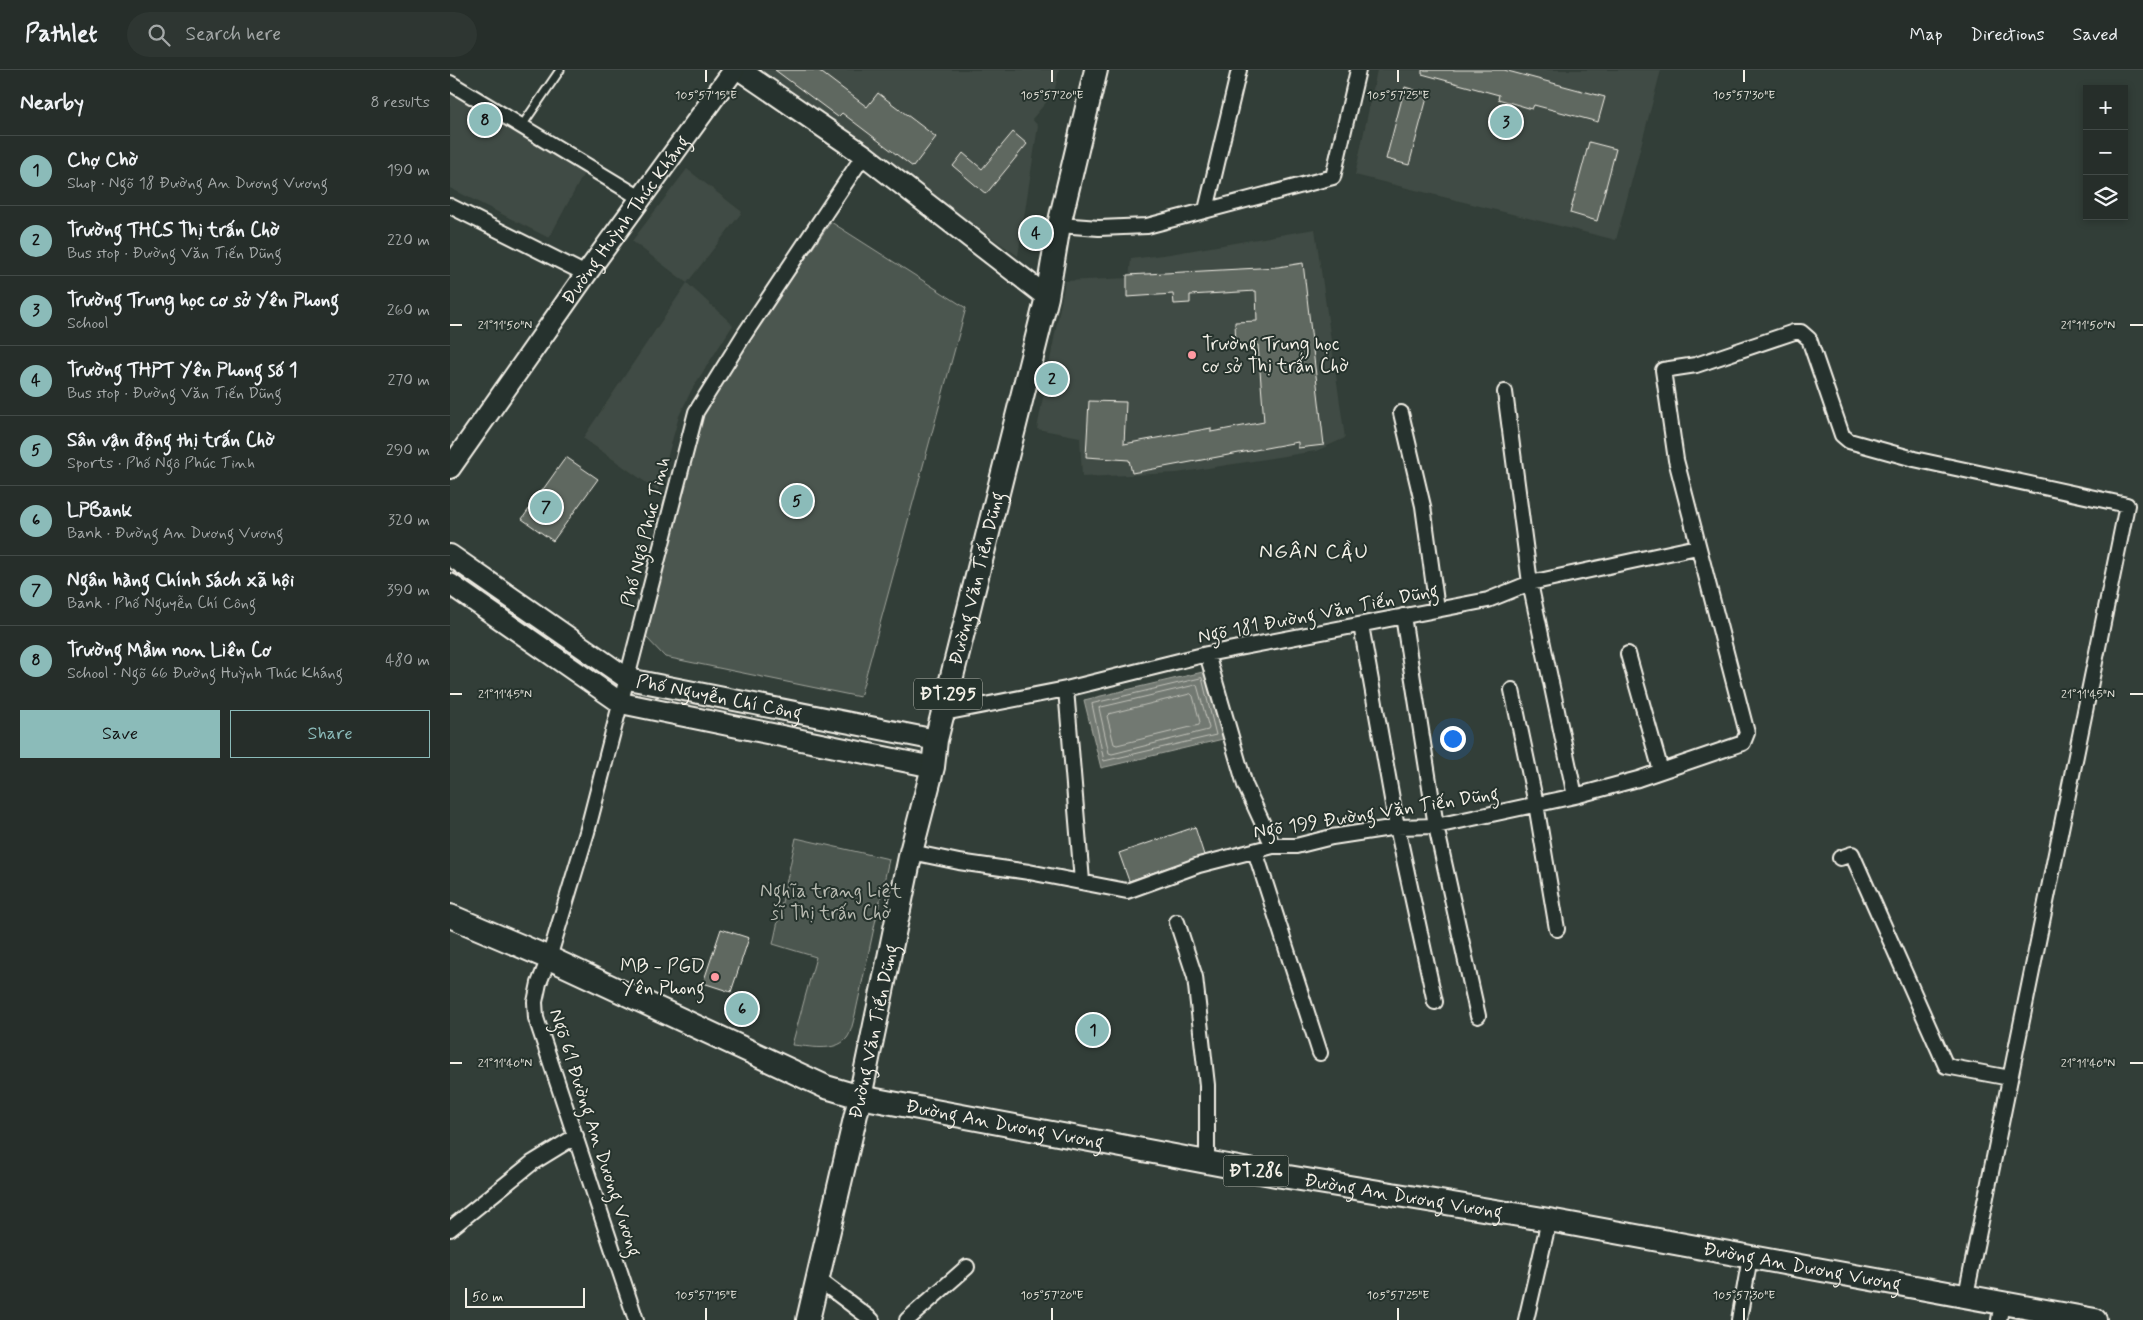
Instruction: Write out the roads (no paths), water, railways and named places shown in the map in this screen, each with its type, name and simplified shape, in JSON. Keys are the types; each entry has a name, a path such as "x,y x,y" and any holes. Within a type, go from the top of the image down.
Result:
{"main road":[{"name":"Đường Văn Tiến Dũng","path":"808,1320 860,1097 912,852 933,767 936,740 1047,297 1059,225 1096,70"},
{"name":"Đường An Dương Vương","path":"450,916 549,958 826,1087 860,1097 1207,1162 1549,1220 1878,1281 1966,1295 2001,1312 2094,1320"}],"street":[{"name":"Đường Huỳnh Thúc Kháng","path":"450,468 586,274 734,70"},
{"path":"740,70 864,155 1047,297"},
{"path":"1206,210 1239,70"},
{"path":"1059,225 1099,228 1147,226 1333,177 1358,70"},
{"path":"450,84 642,199"},
{"name":"Phố Ngô Phúc Tinh","path":"549,958 587,832 696,412 744,335 864,155"},
{"path":"450,206 586,274"},
{"path":"1697,547 1676,460 1663,370 1696,365 1799,332 1805,334 1809,339 1842,435 1849,441 1914,459 2127,505 1966,1295"},
{"path":"1505,392 1530,583 1575,796"},
{"path":"1401,413 1423,506 1437,609"},
{"name":"Ngõ 181 Đường Văn Tiến Dũng","path":"944,712 1066,689 1206,654 1488,600 1530,583 1697,547"},
{"name":"Ngõ 199 Đường Văn Tiến Dũng","path":"912,852 959,862 1082,881 1126,891 1198,865 1273,846 1296,846 1332,837 1397,827 1436,826 1575,796 1661,771 1743,743 1746,733 1709,586 1697,547"},
{"name":"Phố Nguyễn Chí Công","path":"450,555 628,679 936,740"},
{"name":"Phố Nguyễn Chí Công","path":"450,584 621,703 933,767"},
{"path":"1403,616 1436,826 1478,1016"},
{"path":"1361,625 1397,827 1434,1002"},
{"path":"1206,654 1245,784 1273,846"},
{"path":"1628,654 1661,771"},
{"path":"1066,689 1082,881"},
{"path":"1512,690 1536,804 1557,929"},
{"path":"1255,851 1320,1053"},
{"path":"1840,858 1852,854 1946,1066 2010,1078"},
{"path":"1177,922 1195,977 1207,1085 1207,1162"},
{"name":"Ngõ 61 Đường An Dương Vương","path":"549,958 539,983 535,1002 536,1018 636,1320"},
{"path":"450,1229 532,1163 576,1136"},
{"path":"1526,1320 1549,1220"},
{"path":"1739,1320 1750,1257"},
{"path":"907,1320 967,1266"},
{"path":"818,1279 872,1320"}],"lane":[{"path":"522,127 560,70"}],"water":[{"path":"1207,671 1223,739 1101,768 1084,700"}],"place":[{"name":"Trường Mầm non Liên Cơ","path":"485,120"},
{"name":"Trường Trung học cơ sở Yên Phong","path":"1506,122"},
{"name":"Trường THPT Yên Phong số 1","path":"1036,233"},
{"name":"Trường Trung học cơ sở Thị trấn Chờ","path":"1192,355"},
{"name":"Trường THCS Thị trấn Chờ","path":"1052,379"},
{"name":"Sân vận động thị trấn Chờ","path":"797,501"},
{"name":"Ngân hàng Chính sách xã hội","path":"546,507"},
{"name":"MB - PGD Yên Phong","path":"715,977"},
{"name":"LPBank","path":"742,1009"},
{"name":"Chợ Chờ","path":"1093,1030"}],"district":[{"name":"NGÂN CẦU","path":"1314,552"}],"park label":[{"name":"Nghĩa trang Liệt sĩ Thị trấn Chờ","path":"831,902"}]}
